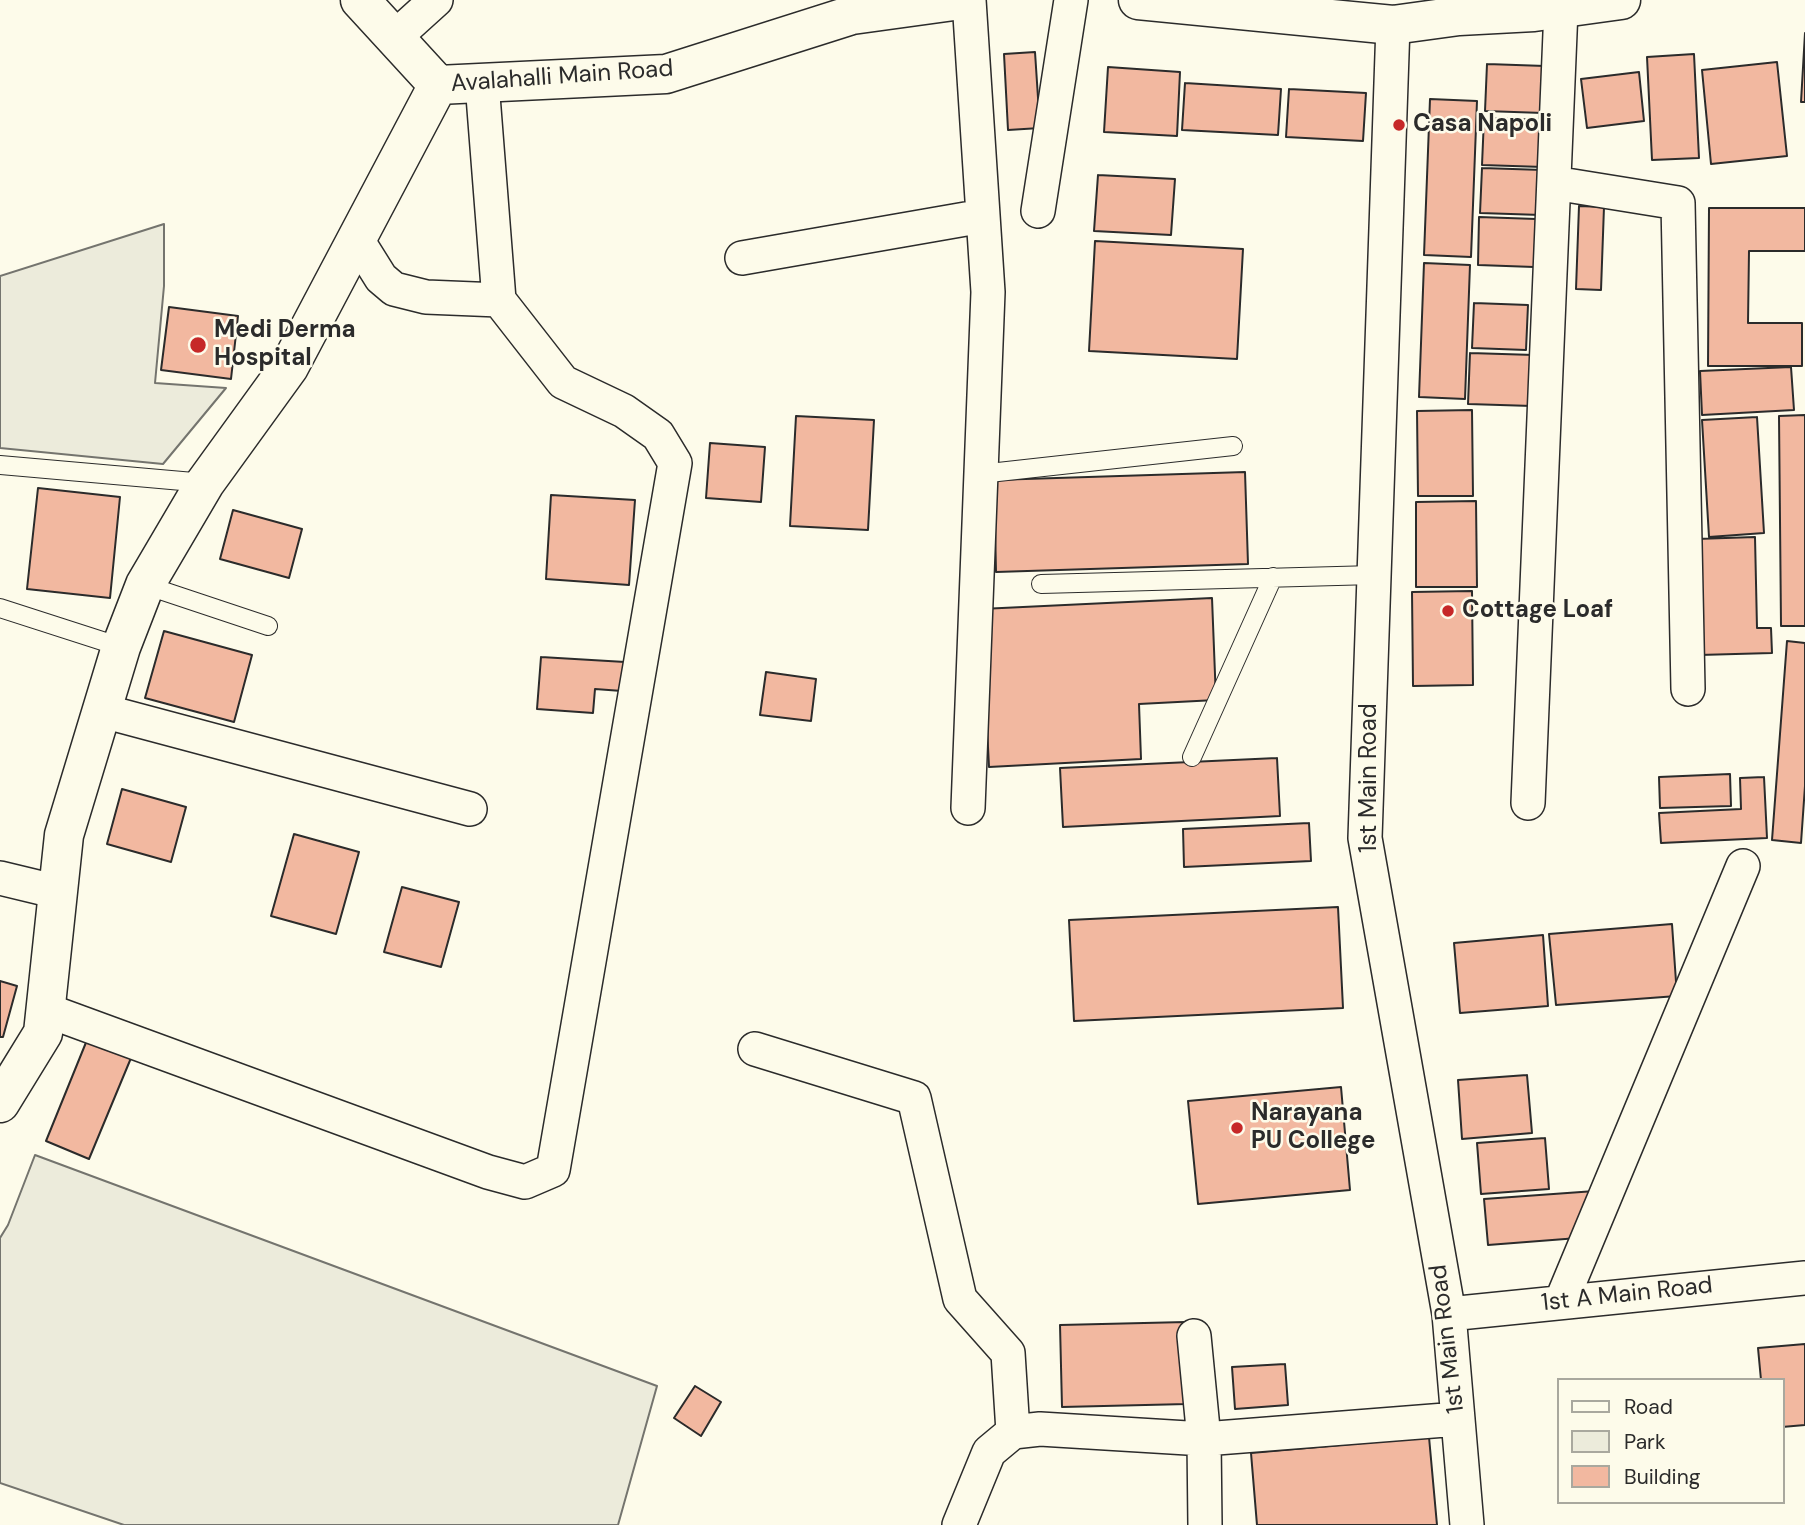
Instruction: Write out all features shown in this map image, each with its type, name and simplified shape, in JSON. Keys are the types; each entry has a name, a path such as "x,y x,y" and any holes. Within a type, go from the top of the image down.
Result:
{"main road":[{"name":"Avalahalli Main Road","path":"360,0 438,85 666,74 852,15 961,0"},
{"path":"1138,0 1393,25 1459,8 1544,7 1621,0"},
{"path":"0,1103 43,1033 64,835 121,647 145,585 205,482 289,368 438,85"}],"street":[{"path":"394,37 436,0"},
{"path":"968,808 988,292 969,0"},
{"path":"1038,211 1071,0"},
{"path":"1528,803 1554,183 1544,7"},
{"name":"1st Main Road","path":"1393,25 1365,838 1449,1314 1467,1525"},
{"path":"46,1010 488,1172 525,1182 553,1170 675,463 659,435 624,411 563,382 499,300 482,83"},
{"path":"1554,183 1678,203 1688,689"},
{"path":"742,258 983,216"},
{"path":"356,238 381,278 394,289 426,297 499,300"},
{"path":"103,711 470,809"},
{"path":"1561,1302 1743,866"},
{"path":"0,877 58,892"},
{"path":"755,1049 914,1098 960,1298 1008,1353 1013,1432"},
{"name":"1st A Main Road","path":"1449,1314 1805,1278"},
{"path":"1194,1336 1204,1439 1205,1525"},
{"path":"960,1525 989,1452 1013,1432 1040,1429 1204,1439 1458,1419"}],"lane":[{"path":"981,474 1233,446"},
{"path":"0,465 205,482"},
{"path":"1041,584 1374,575"},
{"path":"1192,757 1273,577"},
{"path":"145,585 268,626"},
{"path":"0,608 121,647"}],"green space":[{"path":"164,224 164,286 155,383 226,388 163,464 0,448 0,276"},
{"path":"35,1155 657,1386 618,1525 124,1525 0,1483 0,1238 8,1225"}],"building":[{"path":"1805,33 1805,102 1801,102"},
{"path":"1035,52 1040,128 1008,130 1004,54"},
{"path":"1694,54 1699,158 1652,160 1647,57"},
{"path":"1777,62 1787,156 1711,164 1702,70"},
{"path":"1487,64 1545,66 1543,113 1485,111"},
{"path":"1108,67 1180,72 1177,136 1104,132"},
{"path":"1639,72 1644,121 1587,128 1581,79"},
{"path":"1185,83 1281,89 1278,135 1182,130"},
{"path":"1289,89 1366,93 1363,141 1286,137"},
{"path":"1430,99 1477,101 1471,257 1424,255"},
{"path":"1484,118 1545,120 1543,167 1482,165"},
{"path":"1482,168 1543,170 1541,215 1480,213"},
{"path":"1098,175 1175,179 1171,235 1094,231"},
{"path":"1579,206 1604,207 1601,290 1576,289"},
{"path":"1709,208 1805,208 1805,251 1749,251 1748,323 1802,323 1802,366 1708,366"},
{"path":"1479,217 1536,219 1534,267 1478,265"},
{"path":"1095,241 1243,249 1237,359 1089,351"},
{"path":"1424,263 1470,265 1465,399 1419,397"},
{"path":"1474,303 1528,305 1526,350 1472,348"},
{"path":"169,307 238,316 231,379 161,370"},
{"path":"1470,353 1534,355 1532,406 1468,404"},
{"path":"1791,367 1794,410 1702,415 1700,371"},
{"path":"1472,410 1473,496 1418,496 1417,411"},
{"path":"1805,415 1805,626 1781,626 1779,416"},
{"path":"796,416 874,420 868,530 790,526"},
{"path":"1757,417 1764,533 1709,537 1702,420"},
{"path":"710,443 765,447 761,502 706,498"},
{"path":"1245,472 1248,564 996,572 994,480"},
{"path":"38,488 120,497 110,598 27,589"},
{"path":"551,495 635,500 629,585 546,579"},
{"path":"1476,501 1477,587 1416,587 1416,502"},
{"path":"233,510 302,529 289,578 220,559"},
{"path":"1755,537 1757,628 1771,628 1772,653 1699,655 1696,539"},
{"path":"1472,591 1473,685 1413,686 1412,592"},
{"path":"1212,598 1216,700 1139,704 1141,759 989,767 981,609"},
{"path":"164,631 252,655 234,722 145,698"},
{"path":"1787,641 1805,643 1805,786 1801,843 1772,840"},
{"path":"541,657 625,662 622,691 595,689 593,713 537,709"},
{"path":"766,672 816,679 811,721 760,715"},
{"path":"1277,758 1280,816 1063,827 1060,768"},
{"path":"1730,774 1731,806 1660,808 1659,777"},
{"path":"1764,777 1767,838 1661,843 1659,813 1741,809 1740,778"},
{"path":"122,789 186,807 171,862 107,844"},
{"path":"1309,823 1311,861 1184,867 1183,829"},
{"path":"294,834 359,852 336,934 271,916"},
{"path":"402,887 459,902 441,967 384,952"},
{"path":"1338,907 1343,1008 1074,1021 1069,920"},
{"path":"1672,924 1677,996 1556,1005 1549,934"},
{"path":"1543,935 1548,1006 1460,1013 1454,943"},
{"path":"0,981 17,986 3,1037 0,1037"},
{"path":"87,1040 131,1058 89,1159 46,1141"},
{"path":"1527,1075 1532,1133 1462,1139 1458,1080"},
{"path":"1341,1087 1350,1190 1198,1204 1188,1101"},
{"path":"1545,1138 1549,1189 1481,1194 1477,1143"},
{"path":"1595,1191 1578,1238 1488,1245 1484,1199"},
{"path":"1186,1322 1187,1404 1062,1407 1060,1325"},
{"path":"1805,1344 1805,1425 1784,1427 1784,1378 1761,1378 1758,1348"},
{"path":"1285,1364 1288,1405 1235,1409 1232,1367"},
{"path":"695,1386 721,1402 701,1436 674,1418"},
{"path":"1429,1437 1437,1525 1257,1525 1251,1453"}],"place":[{"name":"Casa Napoli","path":"1399,125"},
{"name":"Medi Derma Hospital","path":"198,345"},
{"name":"Cottage Loaf","path":"1448,611"},
{"name":"Narayana PU College","path":"1237,1128"}]}
